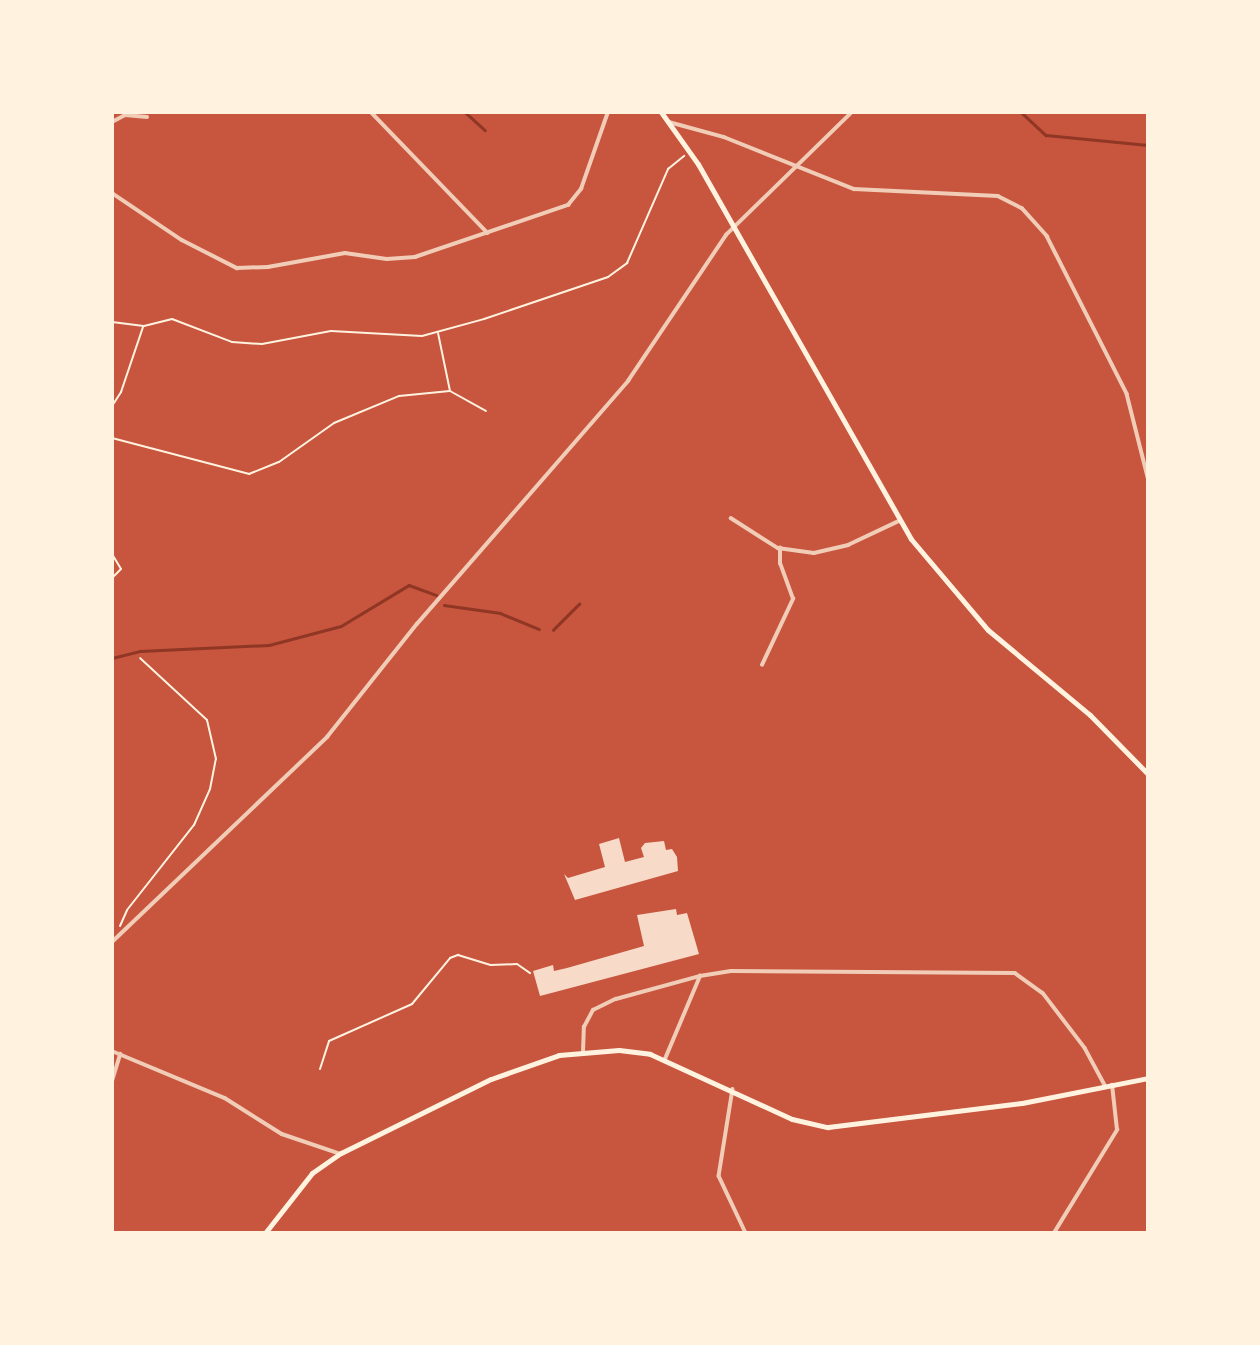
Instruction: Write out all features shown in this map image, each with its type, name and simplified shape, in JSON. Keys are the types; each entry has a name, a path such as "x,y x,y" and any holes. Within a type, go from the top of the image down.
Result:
{"main road":[{"path":"661,112 690,152 900,521 988,629 1090,715 1148,774"},
{"path":"265,1233 312,1173 341,1153 502,1075 544,1059 583,1052 619,1050 664,1059 733,1089 792,1119 828,1127 1022,1103 1148,1078"}],"street":[{"path":"371,112 488,233"},
{"path":"112,193 182,240 237,268 268,267 345,253 387,259 415,257 571,202 594,156 608,112"},
{"path":"113,942 340,722 417,624 628,381 733,228 852,112"},
{"path":"112,121 125,115 147,117"},
{"path":"668,122 724,137 794,167 866,191 999,196 1022,208 1047,236 1122,384 1148,477"},
{"path":"732,519 780,548 831,550 900,521"},
{"path":"762,665 793,599 780,564 780,548"},
{"path":"583,1052 584,1027 593,1010 616,999 700,976 731,971 1019,974 1035,984 1073,1031 1109,1086 1117,1130 1054,1233"},
{"path":"664,1059 700,976"},
{"path":"112,1051 225,1098 282,1134 341,1153"},
{"path":"112,1081 120,1054"},
{"path":"733,1089 719,1176 746,1233"}],"path":[{"path":"112,322 144,326 172,319 232,342 262,344 331,331 405,336 438,332 618,270 635,253 668,170 690,152"},
{"path":"112,406 121,392 144,326"},
{"path":"438,332 450,391"},
{"path":"112,438 249,474 279,462 334,423 399,396 450,391 486,411"},
{"path":"112,554 121,569 112,578"},
{"path":"113,942 127,909 194,825 210,789 216,759 207,720 140,658"},
{"path":"320,1069 329,1041 412,1004 450,958 458,955 491,965 517,964 530,973"}],"building":[{"path":"619,838 625,862 644,857 641,848 645,843 664,841 666,850 672,849 677,857 678,871 575,900 564,874 568,878 605,867 599,844"},
{"path":"676,909 677,915 687,913 699,954 540,996 533,971 553,965 554,971 644,946 637,915"}],"waterway":[{"path":"465,112 485,130"},
{"path":"1021,112 1046,135 1148,145"},
{"path":"112,658 140,651 269,645 341,626 409,585 436,595"},
{"path":"553,630 579,604"},
{"path":"444,605 500,613 539,629"}]}
